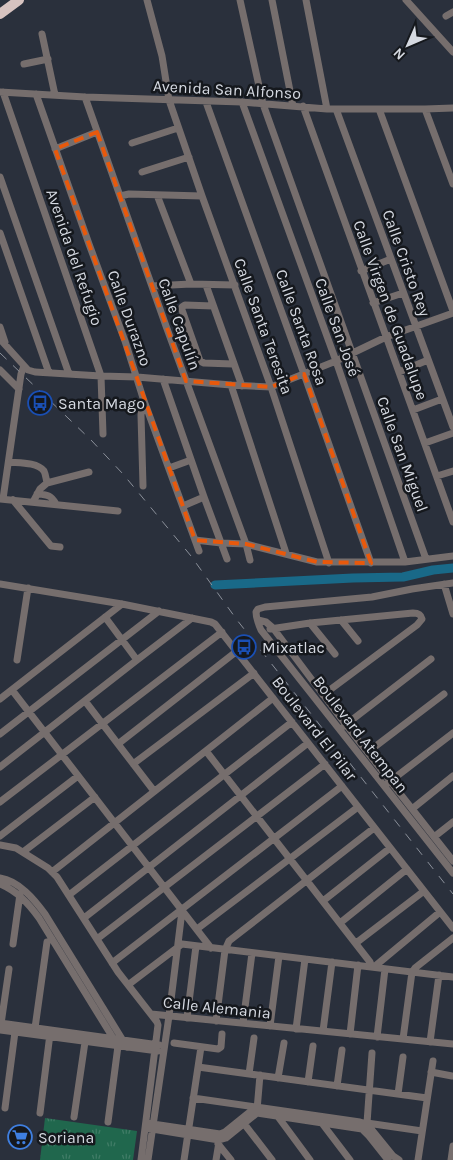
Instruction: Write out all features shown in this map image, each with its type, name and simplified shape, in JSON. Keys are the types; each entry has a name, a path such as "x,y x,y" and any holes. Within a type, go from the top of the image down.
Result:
{"highway":[{"path":"0,7 9,0"},
{"path":"0,14 19,0"}],"street":[{"name":"Calle Santa Teresita","path":"147,0 162,56 169,100 178,128 271,387 329,562"},
{"name":"Calle San Miguel","path":"240,0 263,104 426,559"},
{"path":"272,0 293,106"},
{"path":"306,0 327,109"},
{"path":"406,0 453,52"},
{"path":"42,34 55,95"},
{"path":"24,64 48,59"},
{"name":"Avenida San Alfonso","path":"1,92 85,97 242,102 327,109 453,108"},
{"name":"Avenida del Refugio","path":"1,92 101,376 103,434"},
{"name":"Calle Durazno","path":"36,94 143,398 200,551"},
{"name":"Calle Capulín","path":"85,97 246,544 250,560"},
{"name":"Calle Santa Rosa","path":"206,102 371,563"},
{"name":"Calle San José","path":"242,102 336,361 405,562"},
{"name":"Calle Virgen de Guadalupe","path":"302,106 373,304 451,511 453,522"},
{"name":"Calle Cristo Rey","path":"336,109 453,427"},
{"path":"0,339 30,371 271,387 336,361 386,337 453,312 379,109"},
{"path":"425,109 453,184"},
{"path":"132,143 178,128"},
{"path":"55,149 97,132"},
{"path":"142,172 189,157"},
{"path":"0,177 69,374"},
{"path":"120,196 129,194 202,196"},
{"path":"157,195 191,284"},
{"path":"0,233 49,373"},
{"path":"361,271 391,259"},
{"path":"152,286 191,284 235,285"},
{"path":"206,285 242,386"},
{"path":"373,304 403,294"},
{"path":"213,306 185,305 182,307 182,310 200,361 204,363 233,364"},
{"path":"0,327 6,344"},
{"path":"399,372 428,360"},
{"path":"24,366 2,499 118,511"},
{"path":"0,370 19,389"},
{"path":"163,379 227,559"},
{"path":"231,385 286,554"},
{"path":"143,398 141,415 143,486"},
{"path":"412,410 442,399"},
{"path":"425,443 453,432"},
{"path":"169,468 191,460"},
{"path":"9,462 37,466 43,470 47,483"},
{"path":"437,476 453,471"},
{"path":"33,502 37,494 47,483 89,472"},
{"path":"37,494 52,497 56,504"},
{"path":"183,506 204,498"},
{"path":"13,500 51,546 60,547"},
{"path":"195,540 246,544 317,562 405,562 453,556"},
{"path":"258,620 256,612 258,609 265,607 372,597 453,583"},
{"path":"444,584 453,614"},
{"name":"Boulevard El Pilar","path":"0,585 122,604 212,622 254,672 453,928"},
{"path":"17,660 28,588"},
{"path":"0,699 122,604"},
{"path":"0,734 159,611"},
{"path":"262,632 273,628 310,623 419,614 422,619 417,625 323,695"},
{"path":"105,618 137,660"},
{"path":"0,767 192,618"},
{"name":"Boulevard Atempan","path":"452,871 343,727 262,632 258,620 266,622 273,628 323,695 343,727 368,752 387,784 412,809 453,861"},
{"path":"341,620 358,641"},
{"path":"310,623 335,654"},
{"path":"0,802 222,632"},
{"path":"118,744 237,651"},
{"path":"343,727 431,659"},
{"path":"134,764 254,672"},
{"path":"12,690 211,948"},
{"path":"368,752 444,694"},
{"path":"52,872 273,698"},
{"path":"85,701 154,791"},
{"path":"69,895 292,722"},
{"path":"387,784 453,733"},
{"path":"84,918 308,743"},
{"path":"206,751 356,943 372,967"},
{"path":"97,939 325,764"},
{"path":"0,836 78,776"},
{"path":"412,809 453,776"},
{"path":"112,963 342,786"},
{"path":"22,852 95,797"},
{"path":"197,929 358,807"},
{"path":"434,837 453,822"},
{"path":"216,1021 225,950 229,940 374,828"},
{"name":"Calle Alemania","path":"0,846 14,847 57,877 112,963 152,1014 453,1044"},
{"path":"323,901 390,848"},
{"path":"340,923 407,869"},
{"path":"0,878 10,880 21,892 120,1043 108,1122"},
{"path":"0,884 11,890 21,892"},
{"path":"356,943 424,891"},
{"path":"13,944 21,892"},
{"path":"141,1160 150,1126 164,1049 182,910"},
{"path":"372,967 440,912"},
{"path":"403,1039 412,972 453,938"},
{"path":"35,1028 47,942"},
{"path":"128,985 182,944 453,977"},
{"path":"187,1018 196,946"},
{"path":"243,1023 252,953"},
{"path":"270,1026 279,956"},
{"path":"296,1029 305,959"},
{"path":"323,1031 332,962"},
{"path":"350,1034 358,966"},
{"path":"0,1026 9,969"},
{"path":"377,1037 385,969"},
{"path":"430,1042 440,975"},
{"path":"148,1160 158,1025 152,1014"},
{"path":"105,1018 113,1038"},
{"path":"0,1026 35,1028 50,1034 85,1042 120,1043 164,1049"},
{"path":"0,1026 15,1032 113,1038 127,1047 155,1048"},
{"path":"5,1108 15,1032"},
{"path":"40,1113 50,1034"},
{"path":"174,1043 218,1049 221,1047 222,1034"},
{"path":"249,1074 254,1038"},
{"path":"74,1117 85,1042"},
{"path":"278,1078 284,1043"},
{"path":"308,1082 313,1046"},
{"path":"184,1160 201,1047"},
{"path":"337,1086 342,1050"},
{"path":"372,1054 366,1126 388,1160"},
{"path":"398,1094 403,1057"},
{"path":"418,1160 433,1061"},
{"path":"198,1067 427,1098"},
{"path":"431,1072 452,1076"},
{"path":"257,1110 260,1076"},
{"path":"193,1098 257,1110 277,1116 360,1128 366,1126"},
{"path":"216,1160 219,1139 225,1132 243,1122 257,1110 317,1116 366,1126 422,1131"},
{"path":"272,1110 310,1160"},
{"path":"317,1116 350,1160"},
{"path":"243,1122 272,1160"},
{"path":"150,1126 219,1139 231,1160"},
{"path":"366,1126 398,1160"},
{"path":"451,1160 453,1146"}],"highlighted area":[{"path":"97,132 186,381 271,387 304,374 371,563 317,562 246,544 195,540 55,149"}],"green space":[{"path":"45,1118 137,1131 133,1160 40,1160"}],"waterway":[{"path":"215,585 403,577 433,570 453,568"}],"railway":[{"path":"0,353 91,440 123,474 191,556 237,620 453,894"}],"place":[{"name":"Santa Mago","path":"40,403"},
{"name":"Mixatlac","path":"244,647"},
{"name":"Soriana","path":"20,1137"}]}
